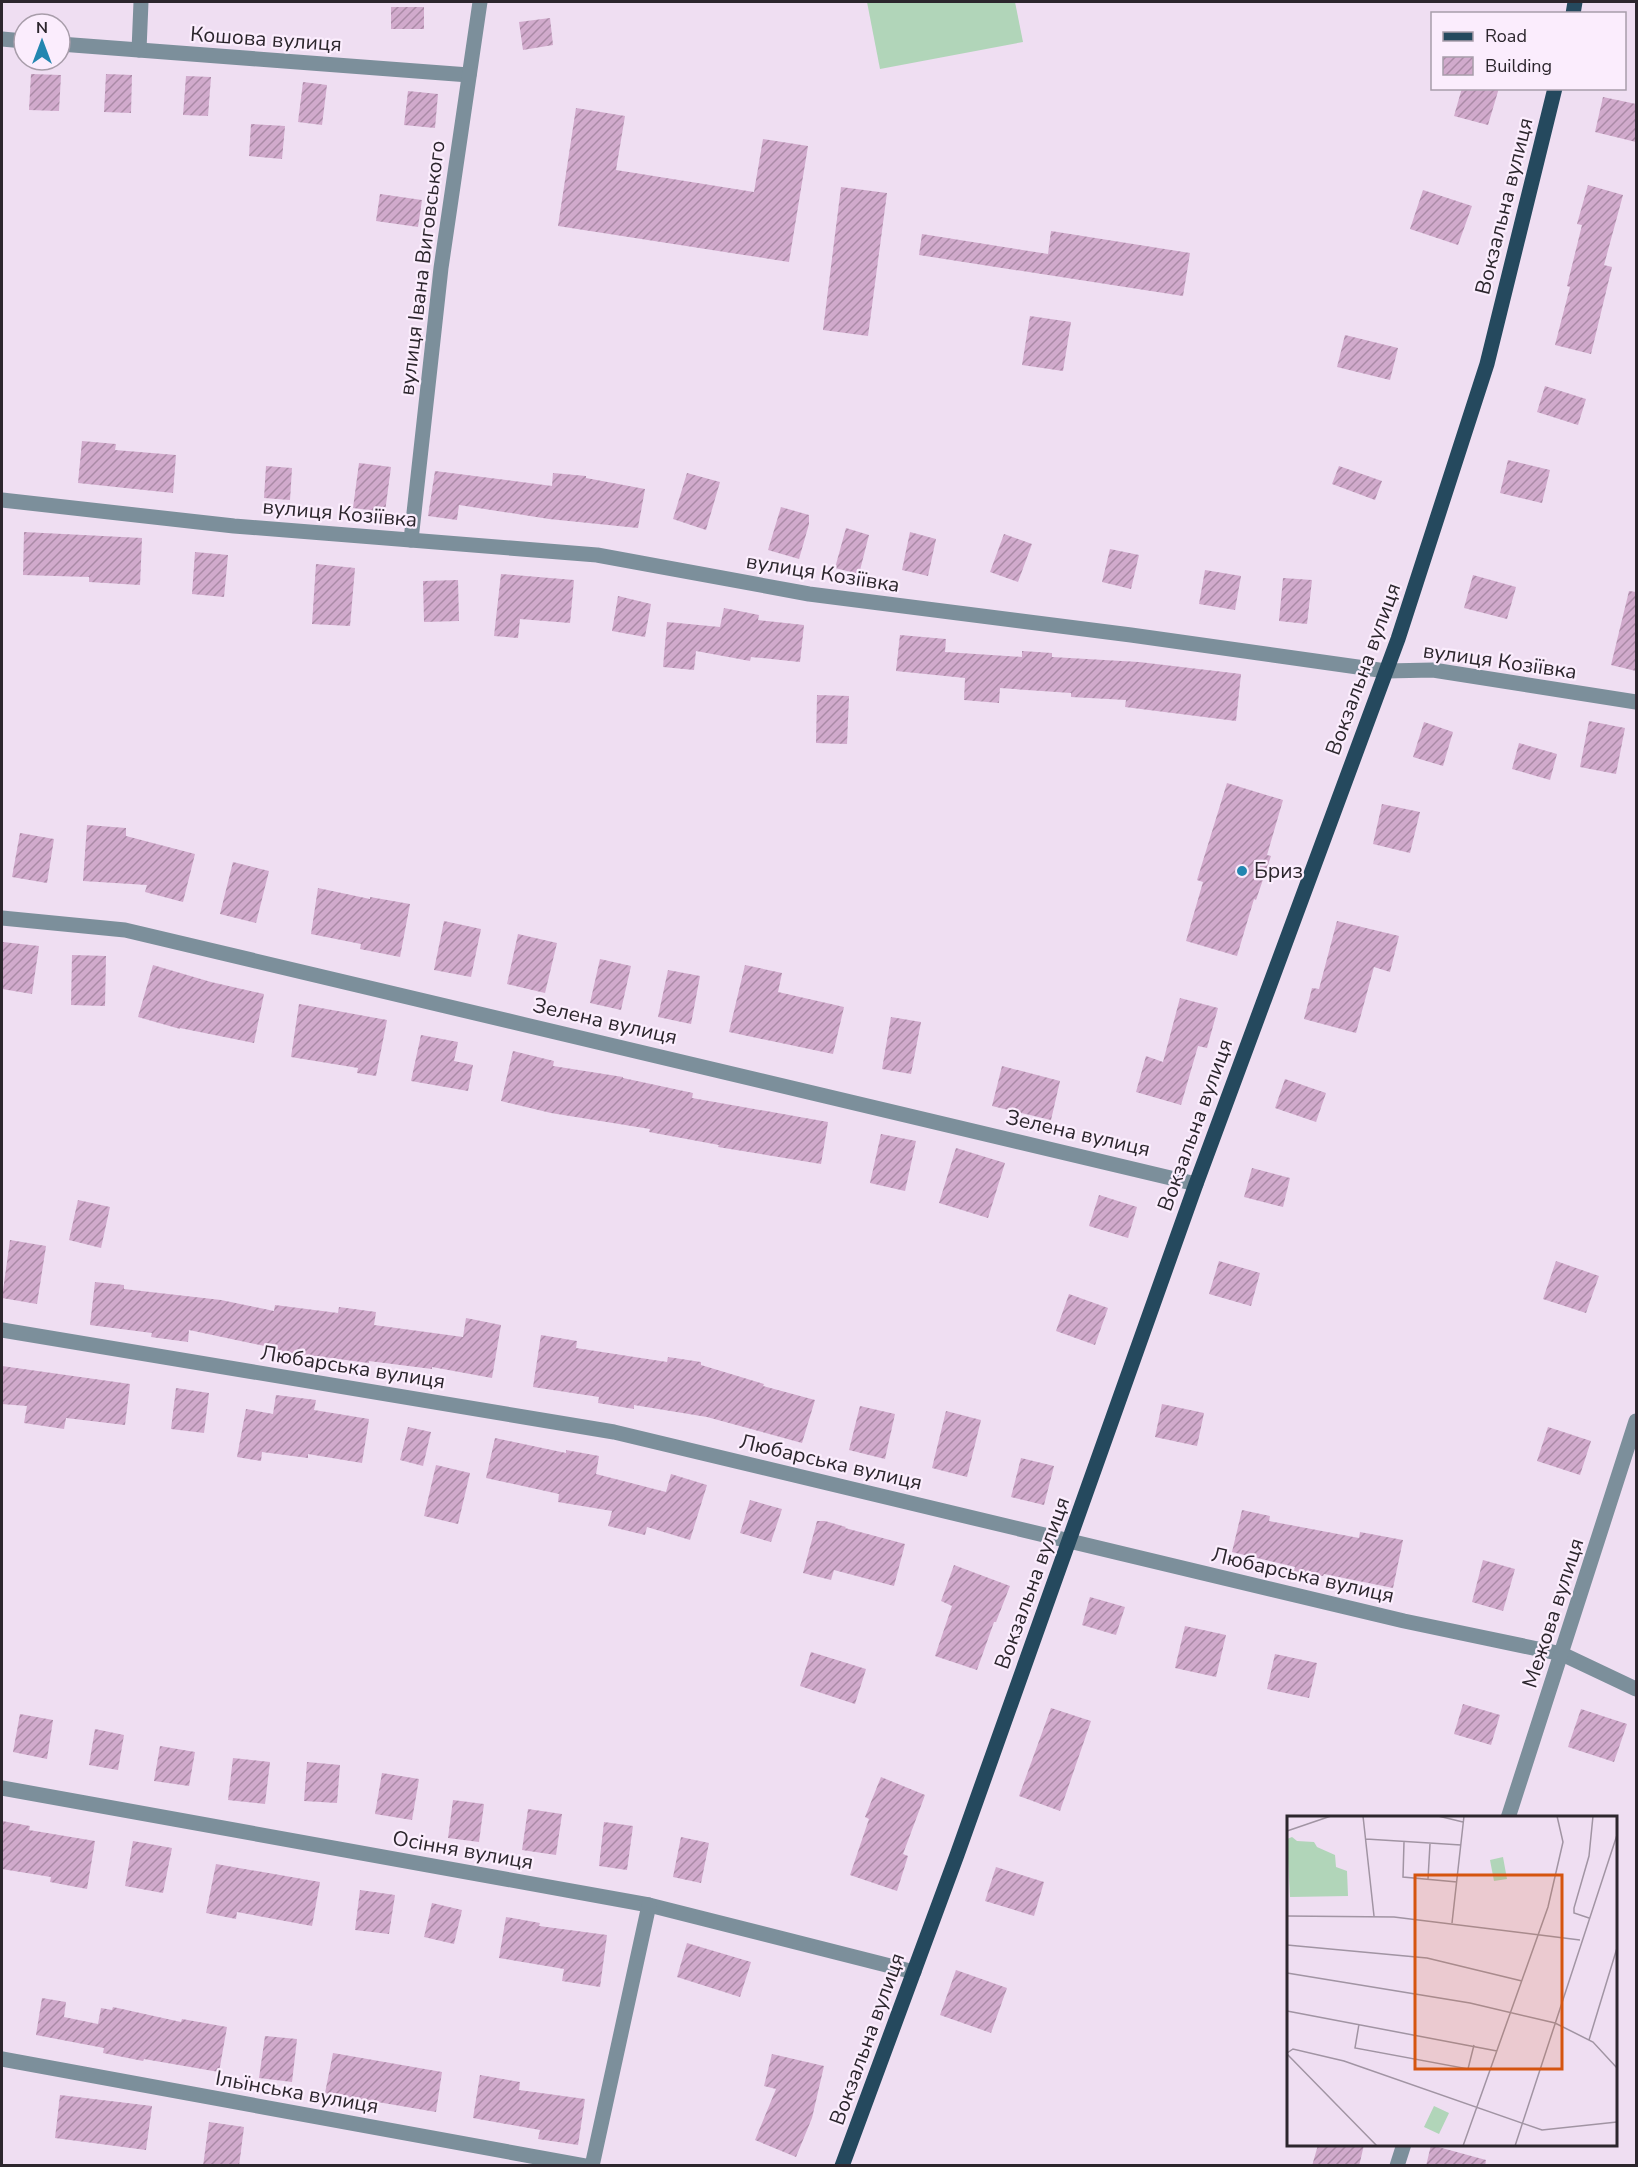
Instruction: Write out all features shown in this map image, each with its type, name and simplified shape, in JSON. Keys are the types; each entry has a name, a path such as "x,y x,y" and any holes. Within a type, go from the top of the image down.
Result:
{"main road":[{"name":"Вокзальна вулиця","path":"842,2166 1070,1541 1196,1184 1386,671 1487,364 1555,90"}],"street":[{"path":"139,50 141,2"},
{"name":"вулиця Івана Виговського","path":"411,540 441,268 480,2"},
{"name":"Кошова вулиця","path":"72,45 469,75"},
{"name":"вулиця Козіївка","path":"2,500 234,525 597,555 809,594 1131,635 1386,671 1433,670 1636,702"},
{"name":"Зелена вулиця","path":"2,918 125,930 1196,1184"},
{"name":"Любарська вулиця","path":"2,1330 614,1431 1404,1621 1562,1654 1636,1689"},
{"name":"Межова вулиця","path":"1509,1816 1636,1421"},
{"name":"Осіння вулиця","path":"2,1788 649,1905 914,1972"},
{"path":"592,2166 649,1905"},
{"name":"Ільїнська вулиця","path":"2,2059 585,2166"},
{"path":"1397,2166 1404,2146"}],"green space":[{"path":"867,2 1015,2 1023,42 880,69"}],"building":[{"path":"391,7 424,7 424,29 391,29"},
{"path":"550,18 553,45 523,50 519,22"},
{"path":"31,74 61,75 59,111 29,110"},
{"path":"106,74 132,75 131,113 104,112"},
{"path":"186,76 211,77 208,116 183,115"},
{"path":"303,82 327,85 322,125 298,122"},
{"path":"1461,90 1498,90 1488,125 1454,116"},
{"path":"408,91 438,94 435,128 404,125"},
{"path":"1603,97 1636,104 1636,142 1595,132"},
{"path":"576,108 625,116 616,170 754,192 763,139 808,146 789,262 558,226"},
{"path":"251,124 285,126 282,159 249,156"},
{"path":"1588,185 1623,195 1604,265 1612,267 1591,354 1555,345 1570,287 1567,286 1582,225 1577,224"},
{"path":"841,187 887,193 868,336 823,330"},
{"path":"1423,190 1472,206 1458,245 1410,229"},
{"path":"380,194 422,200 418,227 376,221"},
{"path":"1051,231 1190,253 1183,296 919,255 922,234 1048,254"},
{"path":"1030,316 1071,322 1063,371 1022,365"},
{"path":"1345,335 1398,348 1390,380 1337,367"},
{"path":"1545,386 1586,399 1578,425 1537,412"},
{"path":"82,441 116,444 115,450 176,455 173,493 78,483"},
{"path":"1508,460 1550,470 1542,503 1500,493"},
{"path":"359,463 391,467 385,512 353,508"},
{"path":"266,466 292,468 290,500 264,498"},
{"path":"1339,466 1382,481 1375,500 1332,484"},
{"path":"435,471 552,486 553,473 586,476 586,478 645,489 638,528 549,519 459,505 457,520 428,516"},
{"path":"687,473 720,482 706,530 673,519"},
{"path":"781,507 809,515 809,524 799,559 768,550"},
{"path":"846,528 869,535 859,574 835,568"},
{"path":"24,532 142,538 140,585 89,582 89,577 23,575"},
{"path":"910,532 936,539 928,576 902,570"},
{"path":"1004,534 1032,544 1018,582 990,572"},
{"path":"1110,549 1139,555 1131,589 1102,582"},
{"path":"195,552 228,555 224,597 192,594"},
{"path":"316,564 355,568 350,626 312,624"},
{"path":"1205,570 1241,576 1235,610 1199,604"},
{"path":"501,574 574,580 570,623 520,619 518,638 494,636"},
{"path":"1473,575 1516,587 1507,619 1464,608"},
{"path":"1283,578 1312,580 1307,624 1279,621"},
{"path":"458,580 459,621 424,622 423,581"},
{"path":"1629,591 1636,592 1636,671 1611,665"},
{"path":"618,596 651,604 645,637 612,631"},
{"path":"724,608 759,615 758,620 804,625 800,662 751,657 750,661 696,651 694,670 663,667 667,622 720,627"},
{"path":"900,635 946,639 945,652 1022,657 1022,651 1052,653 1052,657 1139,662 1241,674 1236,721 1125,707 1126,700 1071,697 1071,693 1000,688 999,703 964,700 965,678 896,671"},
{"path":"817,695 849,696 847,744 816,743"},
{"path":"1589,721 1625,728 1616,774 1580,767"},
{"path":"1424,722 1453,732 1443,766 1413,757"},
{"path":"1519,743 1557,754 1550,780 1512,769"},
{"path":"1227,783 1283,800 1267,855 1271,856 1256,900 1254,899 1237,956 1186,941 1203,882 1197,880"},
{"path":"1382,804 1420,812 1410,853 1373,844"},
{"path":"87,825 126,828 126,836 195,854 183,902 145,892 147,885 83,881"},
{"path":"20,833 54,839 47,883 12,877"},
{"path":"233,862 269,871 256,923 220,914"},
{"path":"318,888 370,899 370,897 410,904 400,957 360,949 361,944 311,934"},
{"path":"444,921 481,929 471,977 434,970"},
{"path":"1337,921 1399,936 1390,972 1374,967 1356,1033 1304,1019 1312,988 1319,989"},
{"path":"518,934 557,943 545,993 507,984"},
{"path":"3,942 39,946 32,994 2,989"},
{"path":"72,955 106,956 105,1006 71,1005"},
{"path":"600,959 631,966 621,1010 590,1003"},
{"path":"153,965 264,994 254,1043 180,1029 138,1017"},
{"path":"745,965 782,973 778,992 844,1007 833,1054 729,1032"},
{"path":"668,970 700,976 691,1024 658,1017"},
{"path":"1180,998 1218,1008 1207,1048 1198,1046 1181,1105 1136,1092 1146,1056 1163,1062"},
{"path":"299,1004 387,1020 376,1076 357,1073 358,1068 291,1057"},
{"path":"891,1017 921,1022 911,1074 882,1069"},
{"path":"421,1035 458,1042 454,1061 473,1065 468,1091 411,1081"},
{"path":"513,1051 554,1061 553,1066 623,1077 693,1093 692,1098 828,1122 821,1164 718,1147 719,1145 649,1132 650,1129 551,1113 501,1101"},
{"path":"1002,1066 1060,1081 1051,1120 992,1106"},
{"path":"1285,1079 1326,1093 1316,1122 1275,1108"},
{"path":"881,1134 916,1141 905,1191 870,1183"},
{"path":"956,1148 1005,1163 988,1218 939,1203"},
{"path":"1252,1168 1290,1178 1283,1207 1244,1197"},
{"path":"1099,1195 1137,1207 1128,1238 1089,1226"},
{"path":"78,1200 110,1207 101,1248 69,1240"},
{"path":"10,1240 46,1246 37,1304 2,1298"},
{"path":"1219,1261 1260,1273 1251,1306 1209,1294"},
{"path":"1556,1261 1599,1276 1586,1313 1543,1299"},
{"path":"95,1282 124,1285 124,1289 221,1300 274,1311 275,1305 338,1313 339,1307 376,1312 374,1325 463,1337 466,1318 501,1325 492,1378 432,1367 432,1369 369,1361 369,1363 269,1350 269,1347 189,1330 188,1342 151,1337 152,1333 90,1325"},
{"path":"1069,1294 1108,1308 1095,1345 1056,1331"},
{"path":"541,1335 577,1341 576,1348 667,1362 668,1357 701,1362 701,1365 764,1384 763,1386 815,1400 802,1443 707,1417 634,1405 634,1409 598,1403 599,1397 533,1387"},
{"path":"2,1366 130,1384 125,1425 66,1418 64,1429 24,1423 27,1406 2,1404"},
{"path":"176,1388 209,1393 204,1433 171,1429"},
{"path":"276,1395 316,1400 314,1410 369,1419 362,1463 308,1454 308,1458 262,1452 261,1461 237,1457 246,1409 273,1414"},
{"path":"1162,1404 1204,1413 1197,1446 1155,1437"},
{"path":"860,1406 895,1414 885,1459 849,1450"},
{"path":"946,1411 981,1420 967,1477 932,1468"},
{"path":"408,1427 431,1432 423,1466 400,1460"},
{"path":"1548,1427 1591,1441 1580,1475 1537,1461"},
{"path":"495,1438 566,1453 566,1450 599,1456 596,1474 666,1492 671,1474 707,1485 690,1540 647,1527 645,1535 608,1526 612,1511 558,1502 559,1494 486,1478"},
{"path":"1021,1458 1054,1466 1044,1505 1011,1497"},
{"path":"436,1465 470,1473 458,1524 424,1516"},
{"path":"750,1500 782,1509 771,1542 740,1533"},
{"path":"1242,1510 1270,1516 1269,1521 1359,1538 1360,1532 1403,1540 1393,1588 1324,1574 1323,1576 1294,1571 1295,1567 1232,1552"},
{"path":"817,1521 825,1521 905,1544 894,1586 834,1570 831,1580 803,1573"},
{"path":"1483,1560 1515,1569 1503,1611 1472,1602"},
{"path":"954,1565 1010,1586 977,1670 935,1656 952,1606 941,1601"},
{"path":"1090,1597 1125,1607 1116,1635 1082,1625"},
{"path":"1185,1626 1226,1635 1216,1677 1175,1668"},
{"path":"811,1652 866,1669 855,1704 800,1686"},
{"path":"1275,1654 1317,1663 1309,1698 1267,1689"},
{"path":"1463,1704 1500,1715 1491,1745 1454,1734"},
{"path":"1051,1708 1091,1721 1060,1811 1019,1796"},
{"path":"1581,1709 1627,1724 1614,1762 1568,1747"},
{"path":"20,1714 53,1720 47,1759 13,1752"},
{"path":"95,1729 124,1735 118,1770 89,1765"},
{"path":"160,1746 195,1752 189,1786 154,1781"},
{"path":"233,1758 270,1762 265,1804 228,1800"},
{"path":"307,1762 340,1765 337,1803 304,1801"},
{"path":"382,1773 419,1779 412,1820 375,1814"},
{"path":"881,1777 925,1795 903,1854 908,1856 897,1891 850,1875 869,1819 865,1817"},
{"path":"453,1800 484,1804 479,1842 448,1838"},
{"path":"528,1809 562,1814 556,1855 522,1850"},
{"path":"2,1821 30,1826 29,1830 95,1841 87,1889 50,1882 51,1877 2,1869"},
{"path":"604,1822 633,1826 627,1870 599,1866"},
{"path":"681,1837 709,1843 701,1883 673,1877"},
{"path":"133,1841 172,1848 163,1893 125,1886"},
{"path":"216,1864 320,1882 312,1926 237,1912 236,1919 206,1913"},
{"path":"996,1867 1044,1882 1034,1916 985,1901"},
{"path":"360,1890 395,1895 389,1934 355,1930"},
{"path":"432,1903 462,1910 454,1944 424,1937"},
{"path":"506,1917 540,1923 539,1926 607,1935 600,1987 562,1981 564,1969 499,1958"},
{"path":"687,1943 751,1962 740,1997 677,1977"},
{"path":"956,1970 1007,1988 991,2033 940,2015"},
{"path":"42,1998 66,2002 64,2017 98,2024 101,2008 112,2010 113,2007 181,2022 182,2019 227,2027 219,2072 103,2053 104,2048 36,2035"},
{"path":"265,2036 297,2039 292,2082 259,2078"},
{"path":"333,2053 442,2072 436,2112 325,2093"},
{"path":"772,2054 824,2066 812,2118 796,2157 755,2140 776,2089 764,2086"},
{"path":"480,2075 520,2082 519,2090 585,2099 578,2145 538,2139 540,2130 473,2118"},
{"path":"60,2095 152,2106 146,2150 55,2138"},
{"path":"209,2122 244,2127 239,2166 203,2166"},
{"path":"1318,2146 1364,2146 1359,2166 1312,2166"},
{"path":"1431,2146 1486,2160 1485,2166 1426,2166"}],"place":[{"name":"Бриз","path":"1242,871"}]}
